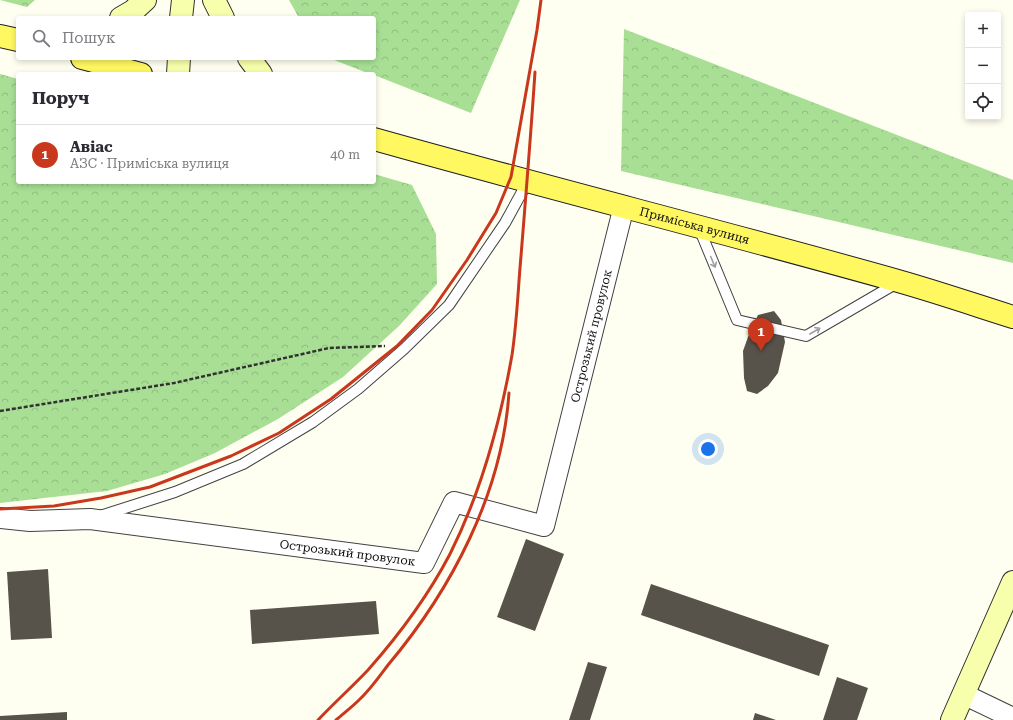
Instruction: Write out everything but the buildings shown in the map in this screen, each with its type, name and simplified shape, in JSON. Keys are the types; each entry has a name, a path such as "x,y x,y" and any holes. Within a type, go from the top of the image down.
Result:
{"main road":[{"path":"124,16 145,0"},
{"path":"182,0 182,16"},
{"path":"214,0 222,16"},
{"path":"0,36 16,40"},
{"path":"89,60 134,72"},
{"path":"178,72 179,60"},
{"path":"250,60 260,72"},
{"name":"Приміська вулиця","path":"376,139 900,282 1013,317"},
{"path":"952,720 1013,582"}],"street":[{"name":"Острозький провулок","path":"0,518 30,521 90,519 424,563 454,502 544,526 624,206"},
{"path":"963,694 1013,718"}],"lane":[{"path":"90,519 175,492 243,464 313,422 358,389 404,349 448,305 505,223 528,181"},
{"path":"698,226 737,320 806,336 900,282"}],"path":[{"path":"0,412 174,383 329,348 397,346 404,349"}],"green space":[{"path":"0,0 35,0 27,7"},
{"path":"289,0 520,0 471,113 376,76 376,72 365,72 334,60 376,60 376,16 298,16"},
{"path":"624,29 1013,180 1013,263 621,171"},
{"path":"0,74 16,78 16,184 376,184 376,175 412,185 436,234 437,284 399,326 343,377 278,419 215,453 165,474 107,491 0,503"}],"railway":[{"path":"0,509 54,506 101,498 150,487 231,456 279,433 331,399 397,346 432,310 467,260 496,213 511,177 541,0"},
{"path":"318,720 368,670 391,643 423,600 450,554 480,482 502,406 514,343 535,72"},
{"path":"336,720 367,692 411,636 453,572 485,503 496,467 504,430 509,393"}],"place":[{"name":"Авіас","path":"761,351"}]}
